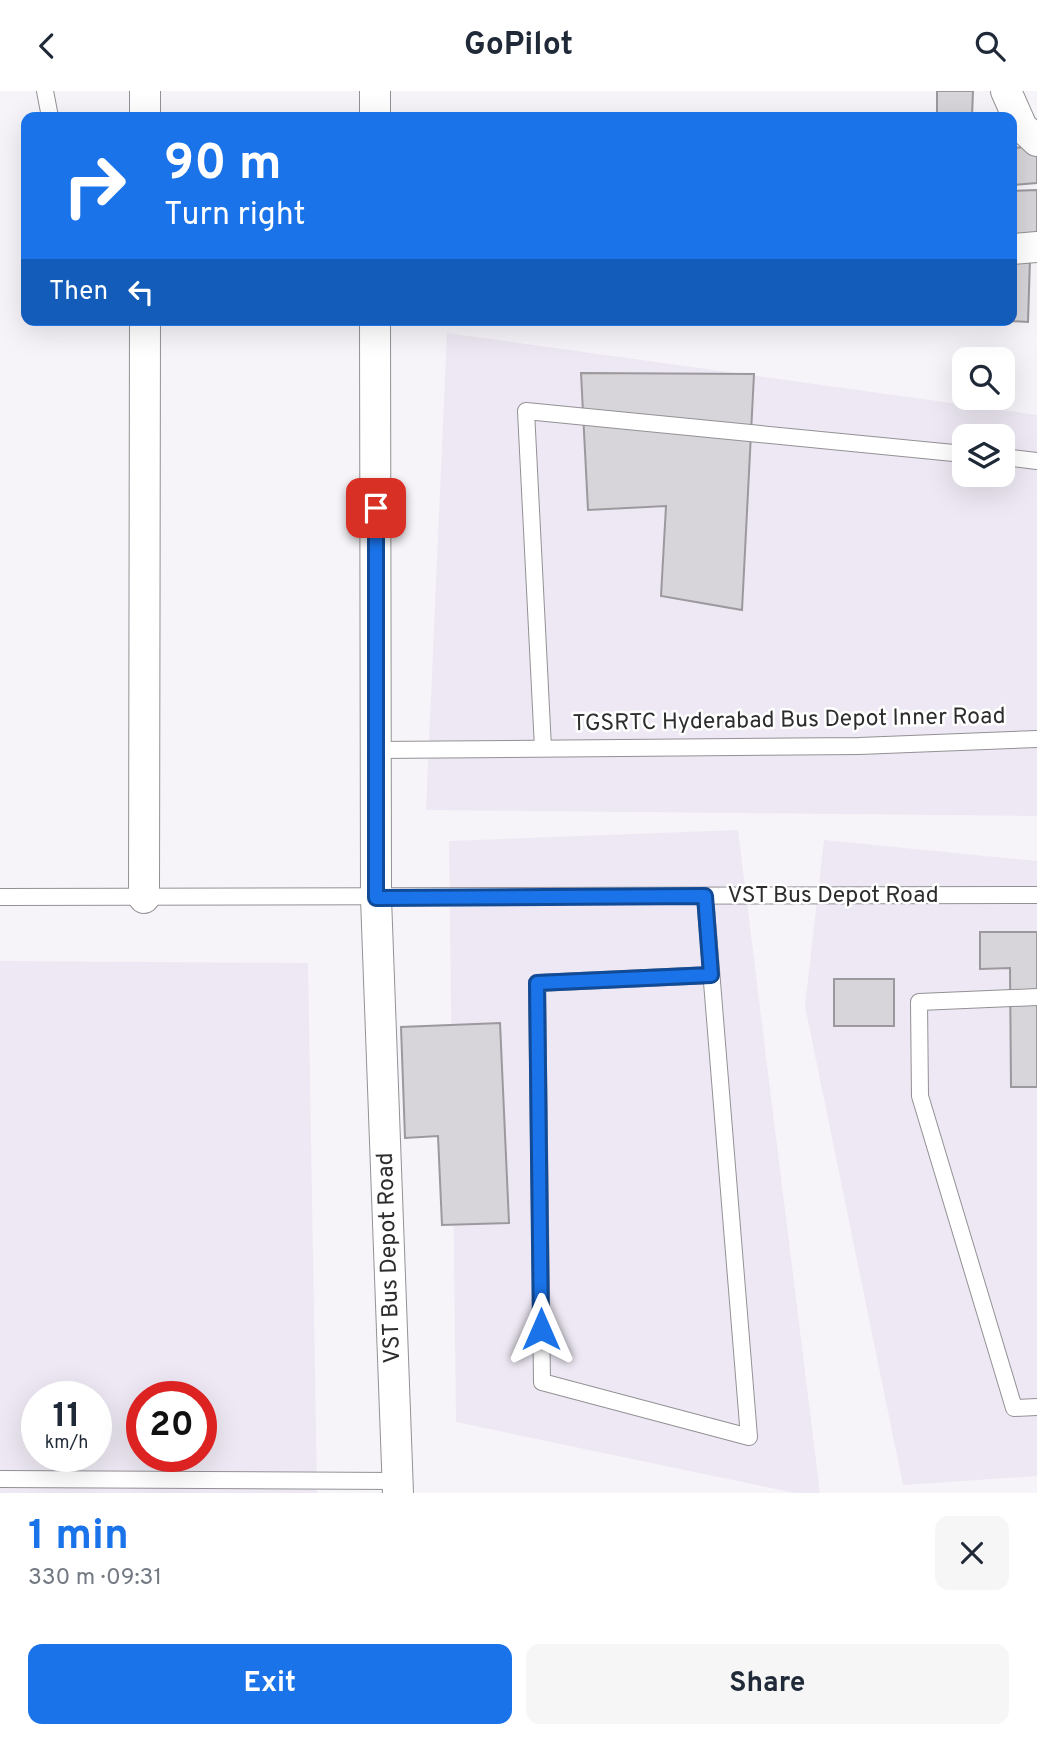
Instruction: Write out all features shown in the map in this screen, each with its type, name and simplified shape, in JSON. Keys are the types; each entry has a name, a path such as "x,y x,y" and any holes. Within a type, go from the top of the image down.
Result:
{"street":[{"path":"145,91 145,112"},
{"path":"375,91 375,112"},
{"path":"1006,91 1027,130"},
{"path":"1017,249 1037,247"},
{"path":"144,898 145,326"},
{"path":"375,326 376,898"},
{"name":"VST Bus Depot Road","path":"376,898 398,1487"}],"lane":[{"path":"44,91 49,112"},
{"name":"TGSRTC Hyderabad Bus Depot Inner Road","path":"543,748 526,411 952,453"},
{"path":"1015,458 1037,461"},
{"name":"TGSRTC Hyderabad Bus Depot Inner Road","path":"376,750 859,746 1037,739"},
{"name":"VST Bus Depot Road","path":"0,897 1037,895"},
{"path":"705,896 749,1437 542,1382 537,983 711,975"},
{"path":"1037,997 919,1002 920,1096 1014,1408 1037,1407"},
{"path":"0,1479 398,1487"}],"shaded area":[{"path":"447,333 952,403 952,410 1001,410 1037,415 1037,816 426,810"},
{"path":"738,830 820,1493 795,1493 456,1422 449,841"},
{"path":"824,840 1037,861 1037,1476 903,1485 805,1006"},
{"path":"0,961 308,963 317,1493 0,1493"}],"building":[{"path":"937,91 973,91 972,112 937,112"},
{"path":"1037,146 1037,183 1017,185 1017,148"},
{"path":"1037,190 1037,234 1017,235 1017,191"},
{"path":"1017,258 1030,258 1028,322 1017,321"},
{"path":"581,373 754,374 742,610 661,596 666,506 588,510"},
{"path":"980,932 1037,932 1037,1087 1011,1087 1010,968 980,969"},
{"path":"834,979 894,979 894,1026 834,1026"},
{"path":"500,1023 509,1223 442,1225 438,1136 405,1138 401,1027"}],"route":[{"path":"376,508 376,898 705,896 711,975 537,983 541,1329"}]}
